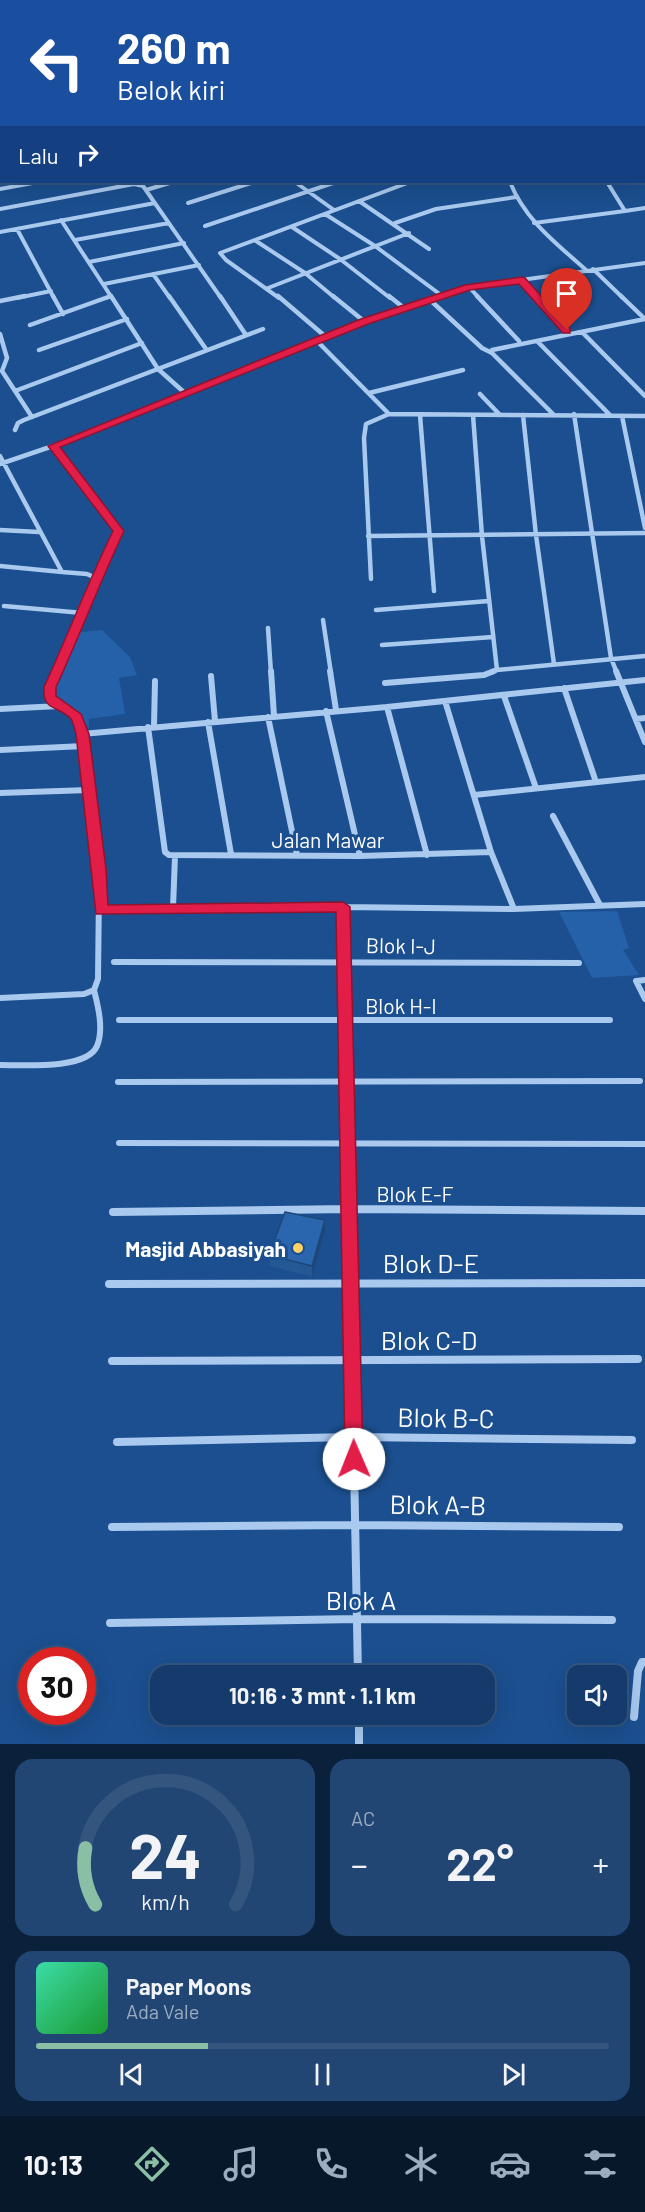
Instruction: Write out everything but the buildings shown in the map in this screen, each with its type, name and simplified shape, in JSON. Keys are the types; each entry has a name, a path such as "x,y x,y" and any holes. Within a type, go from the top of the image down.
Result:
{"street":[{"path":"0,189 33,183"},
{"path":"146,190 168,183"},
{"path":"188,203 251,183"},
{"path":"296,183 334,210"},
{"path":"205,226 333,183"},
{"path":"326,337 268,288 226,260 220,253 407,183"},
{"path":"510,183 516,197 534,223 586,270"},
{"path":"608,183 625,211"},
{"path":"0,209 134,184 143,186 246,335"},
{"path":"394,223 436,210 516,197"},
{"path":"359,201 409,233 429,249"},
{"path":"0,232 155,203"},
{"path":"534,223 645,208"},
{"path":"325,214 375,246 441,295"},
{"path":"61,220 158,369 186,394"},
{"path":"75,240 170,223"},
{"path":"292,227 340,259 404,308"},
{"path":"17,229 63,314"},
{"path":"268,288 409,233"},
{"path":"256,241 305,273 365,321"},
{"path":"89,262 184,243"},
{"path":"2,464 186,394 365,321 441,295 469,287 645,263"},
{"path":"104,284 199,265"},
{"path":"593,270 645,319"},
{"path":"153,274 206,350"},
{"path":"522,280 567,330"},
{"path":"469,287 519,341"},
{"path":"0,301 51,291"},
{"path":"30,325 111,296"},
{"path":"429,299 477,344 492,352 553,414"},
{"path":"39,350 127,319"},
{"path":"492,352 645,319"},
{"path":"15,430 18,423 32,417 263,329"},
{"path":"582,332 645,396"},
{"path":"0,334 7,358 2,371 32,417"},
{"path":"317,341 389,414"},
{"path":"538,342 609,415"},
{"path":"15,391 142,343"},
{"path":"369,393 462,370"},
{"path":"480,394 500,415"},
{"path":"371,579 366,424 389,414 645,416"},
{"path":"574,414 611,658 619,683 645,742"},
{"path":"420,415 434,591"},
{"path":"473,415 482,536 497,670"},
{"path":"524,415 536,535 554,664"},
{"path":"622,416 645,528"},
{"path":"0,1065 74,1062 92,1054 97,1047 99,1009 94,990 98,978 101,910 99,869 84,746 76,717 50,696 50,687 118,531 53,446"},
{"path":"0,456 2,464 62,572"},
{"path":"0,530 39,532"},
{"path":"368,536 645,533"},
{"path":"0,566 87,574 96,578"},
{"path":"376,610 489,601"},
{"path":"4,606 83,614"},
{"path":"322,620 336,710"},
{"path":"268,628 271,717 297,855"},
{"path":"382,645 493,637"},
{"path":"385,683 484,675 497,670 645,656"},
{"path":"211,676 211,722 231,854"},
{"path":"82,734 504,696 645,680"},
{"path":"151,727 155,681"},
{"path":"564,688 596,782"},
{"path":"504,696 536,788"},
{"path":"445,701 492,852 514,909"},
{"path":"0,709 60,706"},
{"path":"387,707 427,855"},
{"path":"326,711 360,856"},
{"path":"636,719 645,718"},
{"name":"Jalan Mawar","path":"151,727 165,852 175,855 360,856 492,852"},
{"path":"0,750 84,746"},
{"path":"474,795 645,777"},
{"path":"0,793 89,790"},
{"path":"553,816 600,905"},
{"path":"173,908 175,855"},
{"path":"101,910 343,907 514,909 645,904"},
{"path":"343,907 358,1665"},
{"name":"Blok I-J","path":"114,962 579,963"},
{"path":"645,980 636,981 645,999"},
{"path":"0,998 68,996 94,990"},
{"name":"Blok H-I","path":"119,1020 610,1020"},
{"path":"118,1082 640,1081"},
{"path":"118,1143 645,1144"},
{"name":"Blok E-F","path":"113,1212 349,1209 645,1211"},
{"name":"Blok D-E","path":"109,1284 645,1283"},
{"name":"Blok C-D","path":"112,1361 638,1359"},
{"name":"Blok B-C","path":"117,1442 353,1437 632,1440"},
{"name":"Blok A-B","path":"112,1527 355,1525 619,1527"},
{"name":"Blok A","path":"110,1623 357,1619 612,1620"},
{"path":"634,1717 638,1671 642,1662 645,1662"},
{"path":"359,1725 359,1744"}],"shaded area":[{"path":"102,630 130,657 137,675 119,678 125,714 89,719 89,728 75,712 57,700 54,696 55,688 80,632"},
{"path":"617,911 629,948 623,950 639,975 592,978 559,912"}],"place":[{"name":"Masjid Abbasiyah","path":"298,1248"}],"route":[{"path":"354,1459 343,907 101,910 99,869 82,734 76,717 53,702 50,687 118,531 53,446 365,321 469,287 522,280 567,330"}]}
